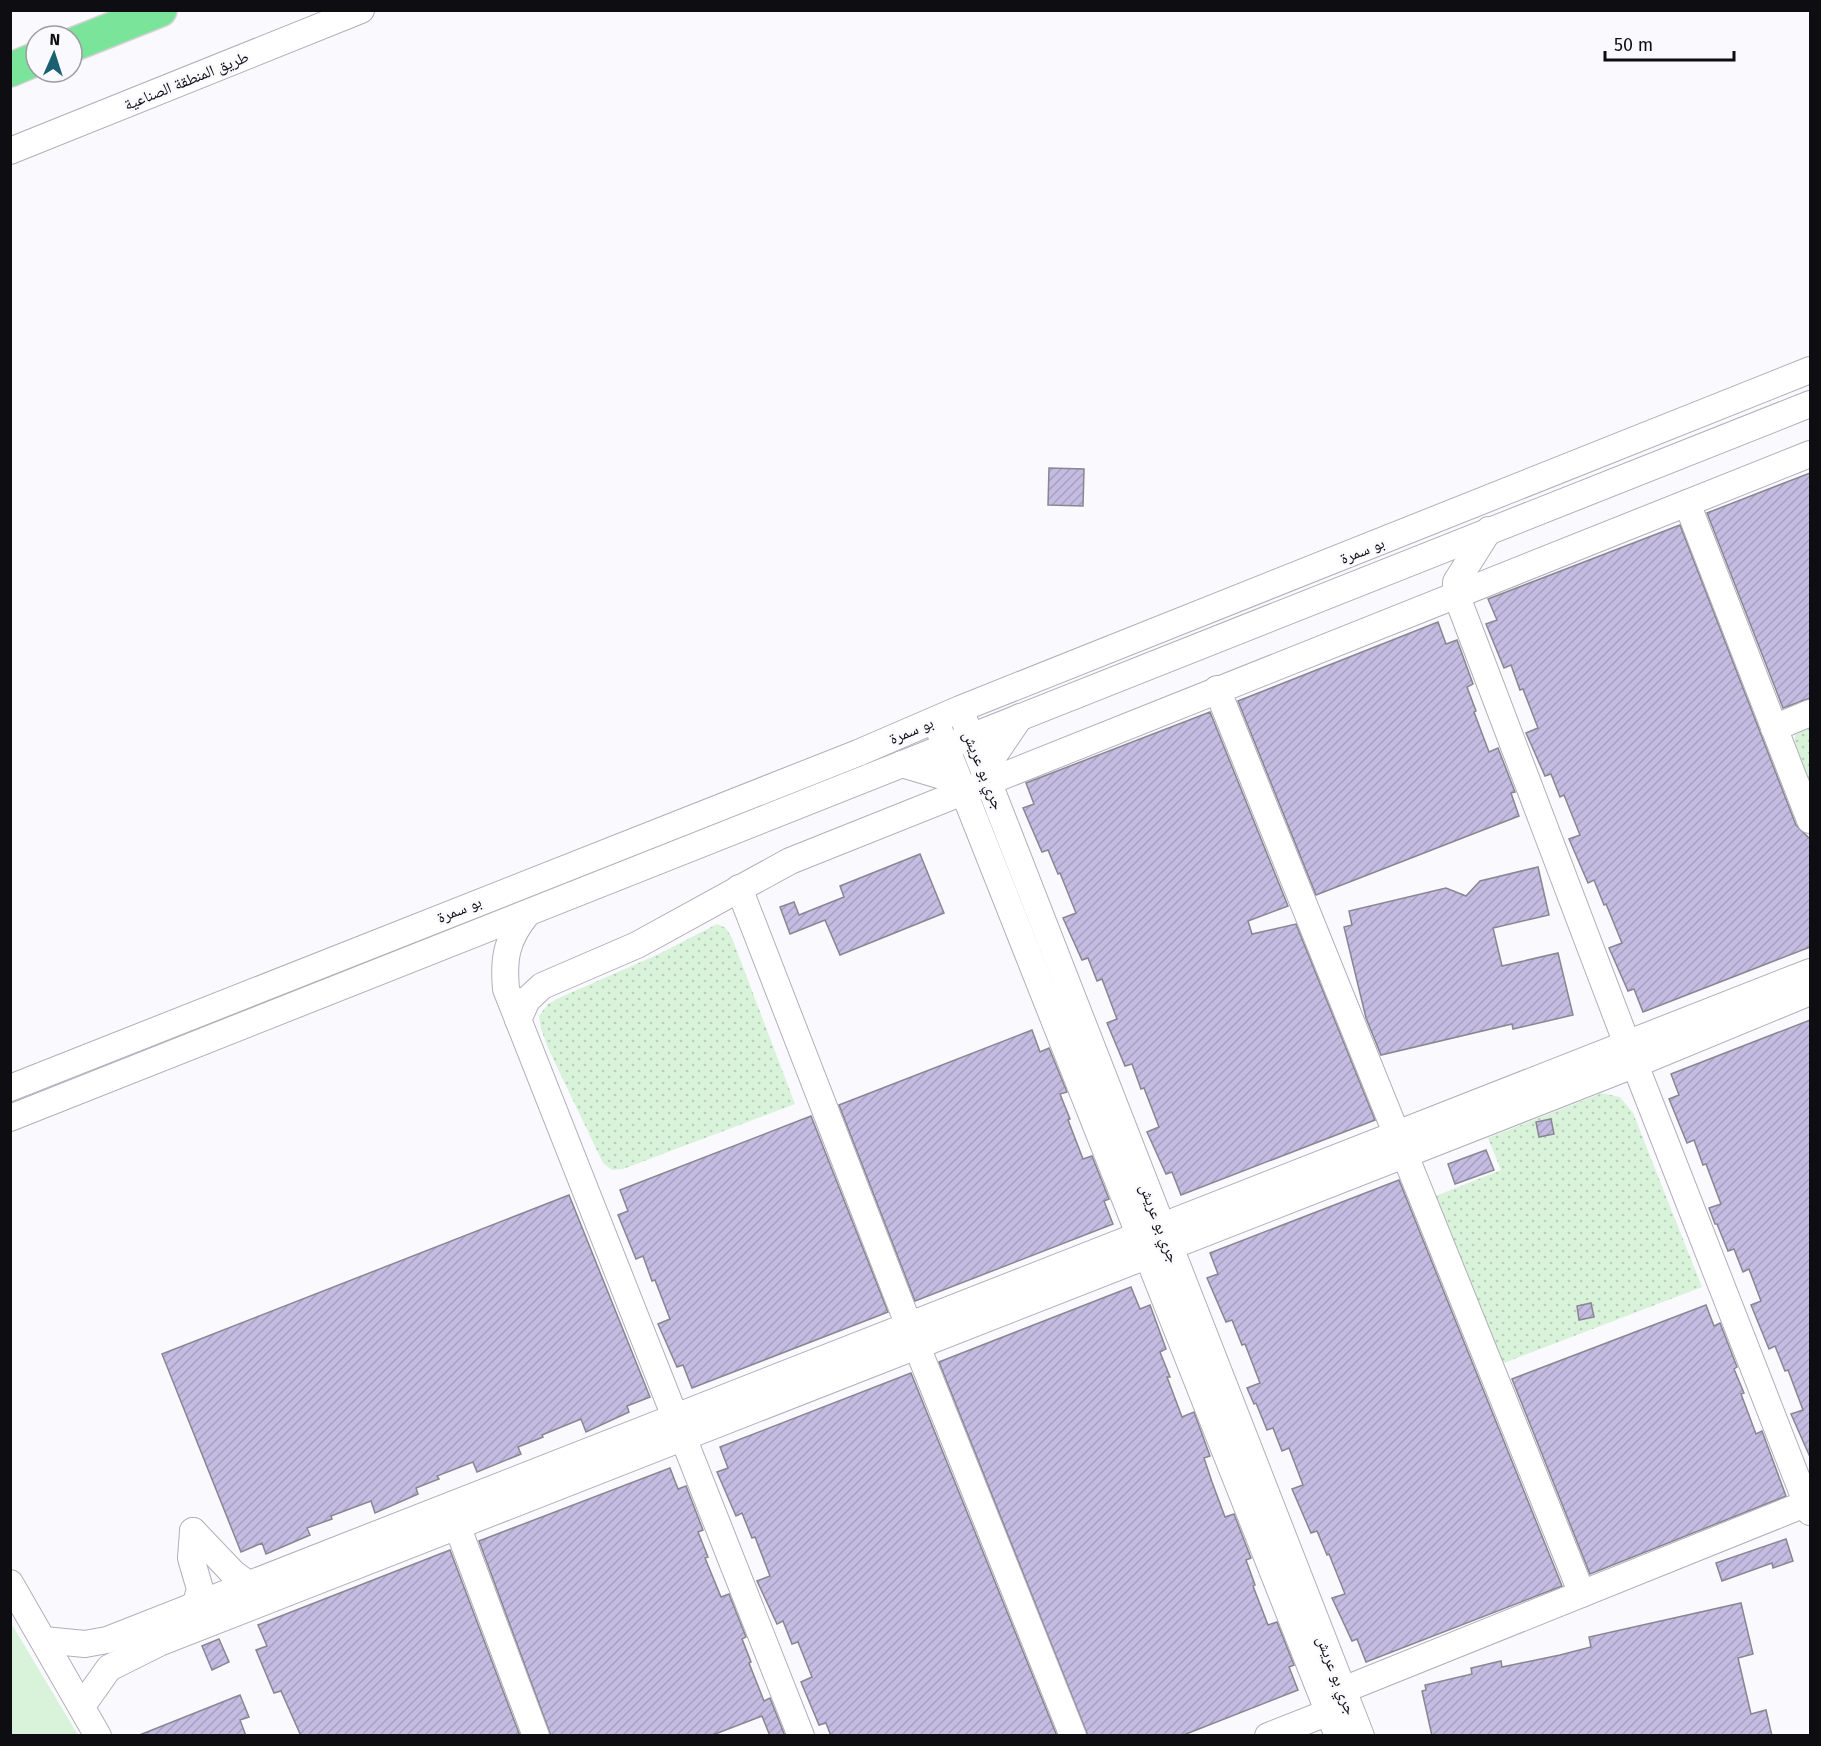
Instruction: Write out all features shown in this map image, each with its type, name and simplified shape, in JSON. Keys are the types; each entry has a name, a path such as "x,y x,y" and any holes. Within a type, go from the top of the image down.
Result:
{"highway":[{"path":"84,40 160,10"},
{"path":"10,70 24,64"}],"street":[{"name":"طريق المنطقة الصناعية","path":"10,150 361,10"},
{"name":"بو سمرة","path":"10,1088 858,753 960,709 1810,370"},
{"name":"بو سمرة","path":"10,1118 1810,404"},
{"path":"518,1020 527,1000 542,986 637,945 790,861 960,786 1217,689 1456,588 1687,503 1810,454"},
{"path":"1687,503 1810,820"},
{"path":"1456,588 1489,530"},
{"path":"1343,1690 1809,1506 1631,1054 1456,588"},
{"path":"1217,689 1582,1594"},
{"name":"جري بو عريش","path":"960,709 1334,1724"},
{"path":"1774,728 1810,713"},
{"path":"986,775 1020,717"},
{"name":"جري بو عريش","path":"935,720 960,786 1155,1240 1361,1736"},
{"path":"902,764 960,786"},
{"path":"739,888 912,1335 1073,1736"},
{"path":"528,914 514,930 507,945 504,963 506,989 801,1736"},
{"path":"1631,1054 1810,972"},
{"path":"82,1706 109,1668 135,1654 453,1516 1631,1054 1810,992"},
{"path":"44,1640 85,1644 107,1640 248,1584 453,1516"},
{"path":"453,1516 536,1736"},
{"path":"196,1603 200,1589 191,1558 193,1531 233,1573 248,1584"},
{"path":"10,1583 98,1736"},
{"path":"1268,1736 1334,1724"},
{"path":"1308,1736 1334,1724"}],"green space":[{"path":"1801,727 1810,729 1810,787 1794,746 1795,733"},
{"path":"717,924 726,928 732,938 795,1104 623,1169 612,1170 603,1163 548,1048 539,1016 548,1004 561,997 659,954"},
{"path":"1602,1093 1620,1097 1633,1113 1702,1287 1496,1366 1428,1199 1501,1170 1488,1138"},
{"path":"11,1623 78,1735 11,1735"}],"building":[{"path":"1049,468 1084,469 1083,506 1048,505"},
{"path":"1810,473 1810,698 1783,708 1707,513"},
{"path":"1680,525 1796,825 1810,839 1810,947 1643,1012 1634,989 1628,991 1609,948 1622,943 1606,904 1604,905 1594,880 1588,883 1569,839 1580,835 1564,795 1560,797 1551,774 1545,776 1526,733 1538,728 1523,689 1520,690 1511,665 1504,668 1486,624 1497,620 1488,599"},
{"path":"1438,622 1446,644 1457,640 1473,684 1467,687 1476,711 1474,712 1489,752 1498,748 1515,792 1511,793 1519,816 1316,895 1238,701"},
{"path":"1210,712 1288,906 1248,921 1252,934 1296,924 1375,1120 1181,1195 1172,1172 1166,1174 1147,1132 1159,1127 1144,1088 1141,1089 1132,1064 1125,1066 1107,1023 1117,1019 1102,979 1097,981 1088,958 1082,960 1063,918 1076,913 1060,873 1058,874 1048,850 1042,852 1023,808 1034,804 1026,783"},
{"path":"920,854 944,913 840,955 825,920 790,934 780,907 794,902 799,915 844,897 840,886"},
{"path":"1538,867 1549,915 1493,928 1502,966 1558,953 1573,1015 1513,1029 1512,1024 1381,1055 1366,1018 1344,927 1352,925 1349,911 1446,888 1466,896 1480,881"},
{"path":"1810,1020 1810,1457 1791,1414 1803,1410 1788,1370 1785,1371 1775,1346 1769,1349 1751,1305 1761,1301 1749,1269 1743,1272 1734,1249 1728,1251 1717,1224 1715,1224 1709,1208 1721,1204 1706,1164 1703,1165 1694,1140 1687,1143 1669,1099 1679,1095 1671,1074"},
{"path":"1032,1030 1040,1052 1049,1048 1067,1092 1060,1094 1070,1119 1068,1120 1083,1159 1092,1156 1109,1199 1104,1201 1113,1224 915,1301 839,1105"},
{"path":"811,1116 888,1312 692,1388 683,1365 677,1367 658,1324 670,1319 655,1280 652,1281 643,1256 636,1259 618,1215 628,1211 620,1190"},
{"path":"1551,1119 1554,1134 1539,1137 1536,1122"},
{"path":"1486,1150 1494,1170 1455,1184 1448,1164"},
{"path":"1399,1180 1562,1586 1366,1662 1357,1639 1352,1641 1332,1598 1345,1594 1329,1554 1327,1555 1317,1531 1311,1533 1292,1489 1303,1485 1289,1448 1282,1451 1273,1428 1267,1430 1256,1403 1254,1404 1247,1388 1260,1383 1245,1344 1242,1345 1232,1320 1226,1322 1207,1278 1218,1274 1210,1253"},
{"path":"569,1195 650,1397 627,1406 629,1412 586,1432 581,1419 518,1447 521,1454 477,1472 473,1462 437,1476 439,1479 416,1488 418,1494 375,1513 371,1501 307,1528 310,1535 266,1554 262,1543 241,1552 162,1354"},
{"path":"1131,1287 1140,1309 1150,1305 1166,1349 1160,1352 1170,1377 1167,1377 1182,1417 1194,1412 1210,1456 1204,1458 1225,1517 1234,1514 1251,1558 1246,1560 1255,1585 1253,1586 1268,1625 1277,1622 1294,1665 1289,1667 1298,1690 1181,1736 1088,1736 939,1362"},
{"path":"1591,1303 1594,1317 1579,1320 1577,1306"},
{"path":"1706,1305 1714,1326 1720,1323 1737,1367 1734,1369 1744,1393 1741,1394 1756,1434 1762,1431 1786,1496 1590,1574 1512,1379"},
{"path":"911,1373 1057,1736 831,1736 826,1723 819,1725 801,1682 812,1677 798,1642 792,1644 783,1621 777,1624 757,1581 770,1576 755,1537 752,1538 742,1513 736,1516 717,1472 728,1468 720,1447"},
{"path":"670,1468 678,1489 686,1486 703,1530 698,1532 708,1557 705,1558 721,1597 729,1594 746,1637 742,1639 751,1662 749,1663 764,1701 770,1698 785,1736 770,1736 762,1716 710,1736 551,1736 479,1541"},
{"path":"1786,1539 1793,1561 1773,1568 1772,1563 1722,1581 1716,1563"},
{"path":"450,1550 520,1736 301,1736 281,1691 274,1693 256,1650 267,1646 258,1625"},
{"path":"1741,1603 1753,1654 1738,1658 1751,1714 1766,1710 1772,1736 1432,1736 1422,1691 1426,1690 1425,1685 1472,1674 1471,1668 1501,1661 1502,1667 1591,1647 1589,1637"},
{"path":"219,1639 229,1662 212,1670 202,1646"},
{"path":"240,1695 249,1717 240,1720 246,1736 137,1736"}]}
